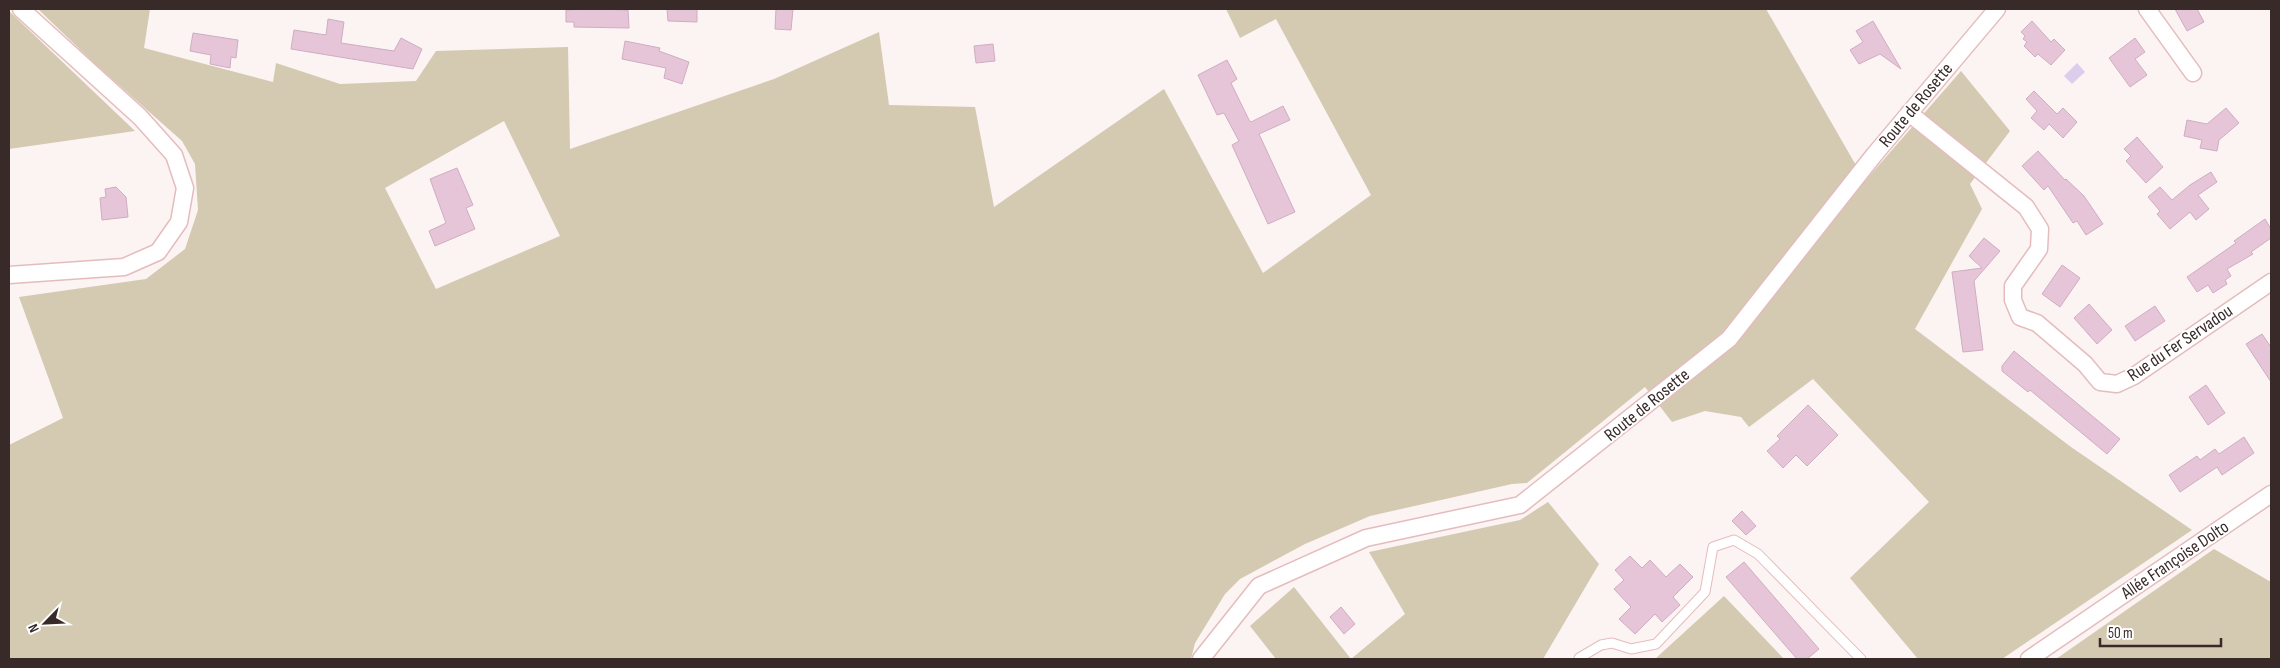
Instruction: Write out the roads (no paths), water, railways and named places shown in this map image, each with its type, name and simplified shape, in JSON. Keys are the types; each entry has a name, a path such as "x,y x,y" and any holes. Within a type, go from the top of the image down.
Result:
{"street":[{"path":"9,276 124,267 158,252 179,222 185,188 174,155 140,117 21,9"},
{"name":"Route de Rosette","path":"1201,659 1259,586 1366,538 1520,505 1729,339 1909,113 1997,9"},
{"path":"2147,9 2193,73"},
{"name":"Rue du Fer Servadou","path":"1909,113 2026,206 2040,229 2039,249 2013,286 2013,300 2020,317 2037,323 2085,364 2100,382 2117,384 2134,376 2271,282"},
{"name":"Allée Françoise Dolto","path":"2029,659 2271,494"}],"lane":[{"path":"1579,658 1606,644 1612,643 1631,649 1656,644 1706,592 1713,547 1734,540 1758,554 1861,659"}]}
